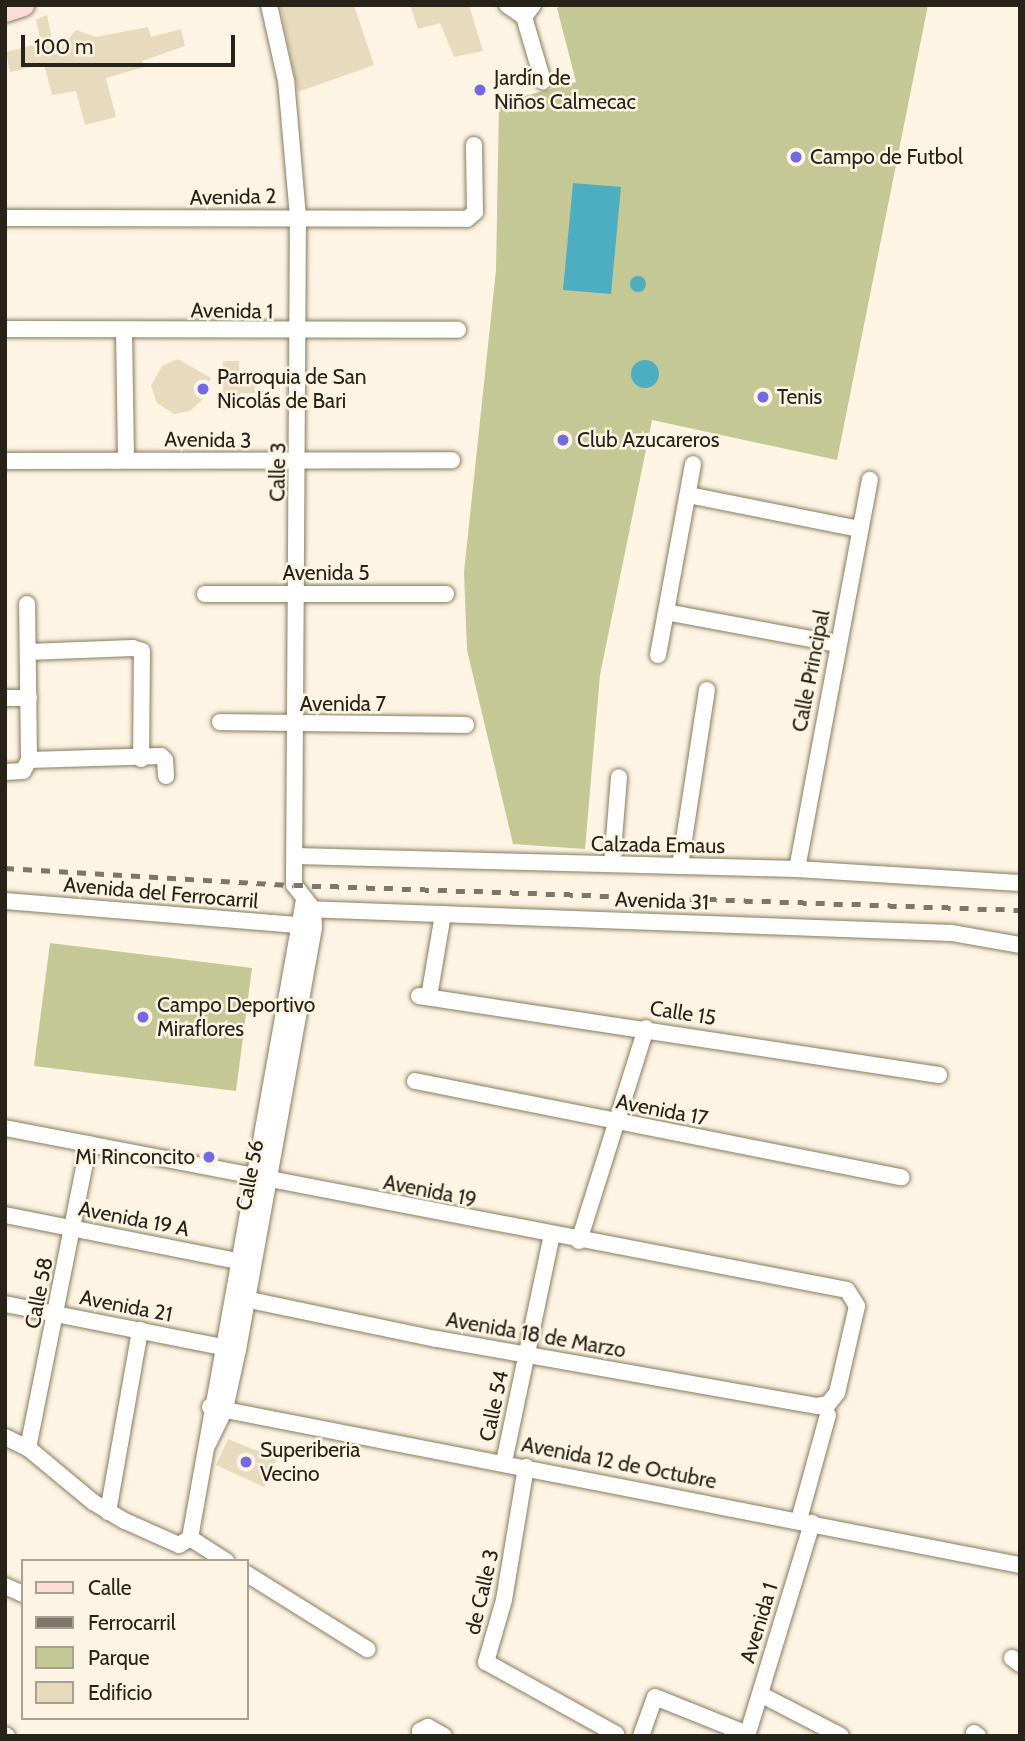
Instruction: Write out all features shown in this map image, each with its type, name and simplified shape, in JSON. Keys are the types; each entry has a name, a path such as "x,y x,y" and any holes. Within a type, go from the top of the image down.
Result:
{"main road":[{"path":"5,11 23,5"}],"street":[{"name":"Calle 3","path":"269,5 286,81 298,217 298,725 294,885 306,913"},
{"path":"507,5 528,11 543,81"},
{"name":"Avenida 2","path":"5,218 461,219 475,212 474,145"},
{"name":"Avenida 1","path":"5,329 300,333 458,330"},
{"path":"124,330 126,460"},
{"name":"Avenida 3","path":"5,461 452,460"},
{"path":"658,655 694,464"},
{"name":"Calle Principal","path":"797,869 837,644 870,480"},
{"path":"688,495 860,529"},
{"name":"Avenida 5","path":"205,594 446,594"},
{"path":"5,772 23,771 29,760 27,604"},
{"path":"666,612 837,644"},
{"path":"28,652 133,648 142,651 141,759"},
{"path":"680,866 707,690"},
{"path":"5,698 29,698"},
{"name":"Avenida 7","path":"220,722 466,725"},
{"path":"29,760 161,757 166,776"},
{"path":"612,864 619,777"},
{"name":"Calzada Emaus","path":"295,856 797,869 1020,883"},
{"name":"Avenida del Ferrocarril","path":"5,901 306,913"},
{"name":"Avenida 31","path":"306,913 443,914 952,933 1020,945"},
{"name":"Calle 56","path":"190,1538 208,1444 231,1348 306,913"},
{"name":"Calle 15","path":"443,914 424,997 646,1028 939,1075"},
{"path":"579,1241 646,1028"},
{"name":"Avenida 17","path":"415,1081 617,1124 902,1177"},
{"name":"Avenida 19","path":"5,1128 579,1241 848,1290 857,1306 837,1393 822,1411"},
{"name":"Calle 58","path":"28,1448 58,1314 89,1144"},
{"name":"Avenida 19 A","path":"5,1215 246,1263"},
{"name":"Calle 54","path":"504,1462 552,1235"},
{"name":"Calle 56","path":"231,1348 248,1300 246,1263"},
{"name":"Avenida 18 de Marzo","path":"248,1300 822,1411"},
{"name":"Avenida 21","path":"5,1304 231,1348"},
{"path":"108,1512 140,1330"},
{"name":"Avenida 12 de Octubre","path":"218,1408 1020,1565"},
{"name":"Avenida 1","path":"747,1735 805,1521 822,1411"},
{"path":"5,1437 28,1448 108,1512 179,1545 190,1538 223,1559"},
{"name":"de Calle 3","path":"526,1467 505,1600 486,1662 616,1734"},
{"path":"248,1575 368,1649"},
{"path":"5,1586 21,1593"},
{"path":"760,1694 841,1736"},
{"path":"640,1736 655,1697 747,1735"},
{"path":"421,1736 420,1731 428,1727 444,1736"}],"green space":[{"name":"Club Azucareros","path":"565,5 928,5 837,460 652,420 600,675 585,849 513,844 467,650 464,572 496,270 499,103 576,82 557,8"},
{"name":"Campo Deportivo Miraflores","path":"50,943 252,968 236,1091 34,1066"}],"water":[{"path":"573,183 621,187 611,294 563,290"},
{"path":"635,276 641,276 646,284 644,290 635,292 630,287 630,281"},
{"path":"645,360 655,364 659,374 655,384 645,388 635,384 631,374 635,364"}],"building":[{"path":"280,5 354,5 374,65 298,92"},
{"path":"410,5 469,5 483,51 454,57 440,23 418,29"},
{"path":"47,15 55,55 76,30 96,37 148,27 151,37 181,29 185,46 142,61 144,67 106,78 116,117 85,125 76,91 52,95 44,64 10,72 6,52 41,43 36,19"},
{"name":"Parroquia de San Nicolás de Bari","path":"178,359 211,378 202,400 190,411 174,414 157,403 151,386 162,366"},
{"path":"223,361 239,361 239,378 255,379 255,393 240,393 240,409 223,409"},
{"name":"Superiberia Vecino","path":"228,1439 277,1459 264,1487 216,1465"}],"railway":[{"path":"5,868 294,885 1020,910"}],"place":[{"name":"Jardín de Niños Calmecac","path":"480,90"},
{"name":"Campo de Futbol","path":"796,157"},
{"name":"Parroquia de San Nicolás de Bari","path":"203,389"},
{"name":"Tenis","path":"763,397"},
{"name":"Club Azucareros","path":"563,440"},
{"name":"Campo Deportivo Miraflores","path":"143,1017"},
{"name":"Mi Rinconcito","path":"209,1157"},
{"name":"Superiberia Vecino","path":"246,1462"}]}
